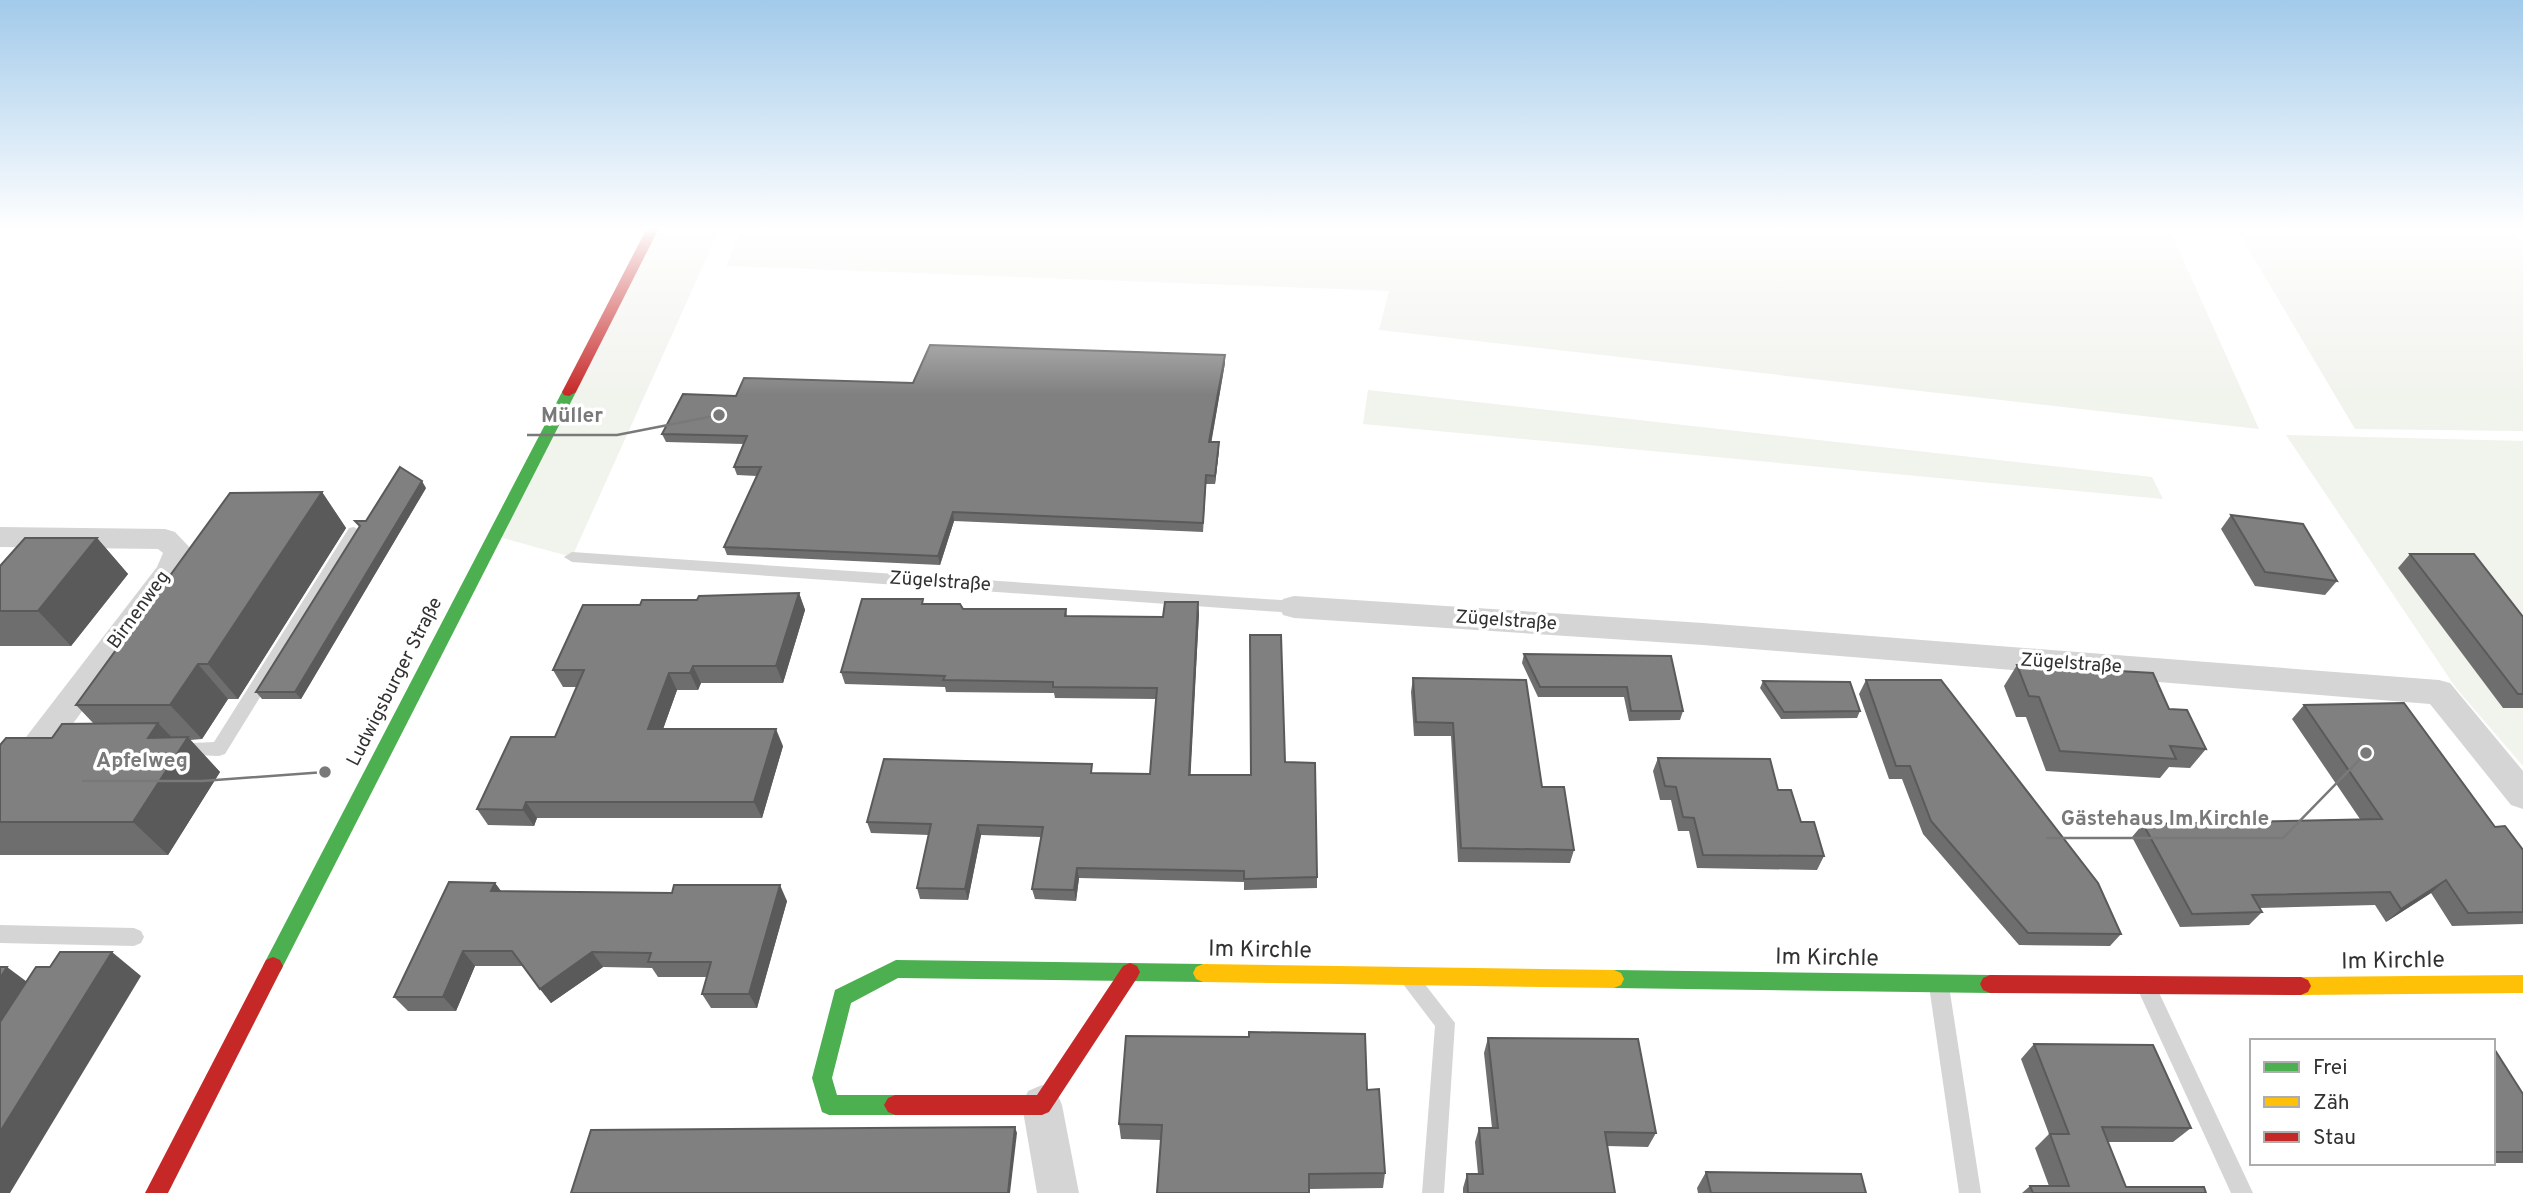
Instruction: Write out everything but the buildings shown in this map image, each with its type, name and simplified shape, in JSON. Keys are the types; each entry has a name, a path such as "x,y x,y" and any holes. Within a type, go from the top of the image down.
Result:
{"street":[{"name":"Ludwigsburger Straße","path":"156,1193 624,284"},
{"name":"Birnenweg","path":"0,537 165,539 179,551 169,572 48,750 0,767"},
{"name":"Zügelstraße","path":"1294,607 1703,634 2439,692 2523,795"},
{"name":"Im Kirchle","path":"1042,1105 829,1105 822,1078 842,997 867,981 896,969 2146,986 2523,984"},
{"path":"1058,1193 1042,1105 1130,972"}],"lane":[{"path":"153,749 219,749 354,532"},
{"name":"Zügelstraße","path":"572,558 1294,607"},
{"path":"0,934 134,937"},
{"path":"1407,976 1445,1023 1433,1193"},
{"path":"1939,983 1970,1193"},
{"path":"2146,986 2242,1193"}],"shaded area":[{"path":"624,284 695,284 572,557 495,536"},
{"path":"1195,284 2194,284 2259,429 1379,330 1389,291"},
{"path":"2269,284 2523,284 2523,431 2355,429"},
{"path":"1368,390 2152,477 2163,499 1363,424"},
{"path":"2286,435 2523,441 2523,766 2456,688"}],"traffic: fast":[{"path":"273,966 569,392"},
{"path":"895,1105 829,1105 822,1078 842,997 896,969 1203,973"},
{"path":"1614,979 1990,984"}],"traffic: slow":[{"path":"1203,973 1614,979"},
{"path":"2301,986 2523,984"}],"traffic: jam":[{"path":"569,392 624,284"},
{"path":"156,1193 273,966"},
{"path":"895,1105 1042,1105 1130,972"},
{"path":"1990,984 2301,986"}],"place":[{"name":"Müller","path":"719,415"},
{"name":"Gästehaus Im Kirchle","path":"2366,753"},
{"name":"Apfelweg","path":"325,772"}]}
